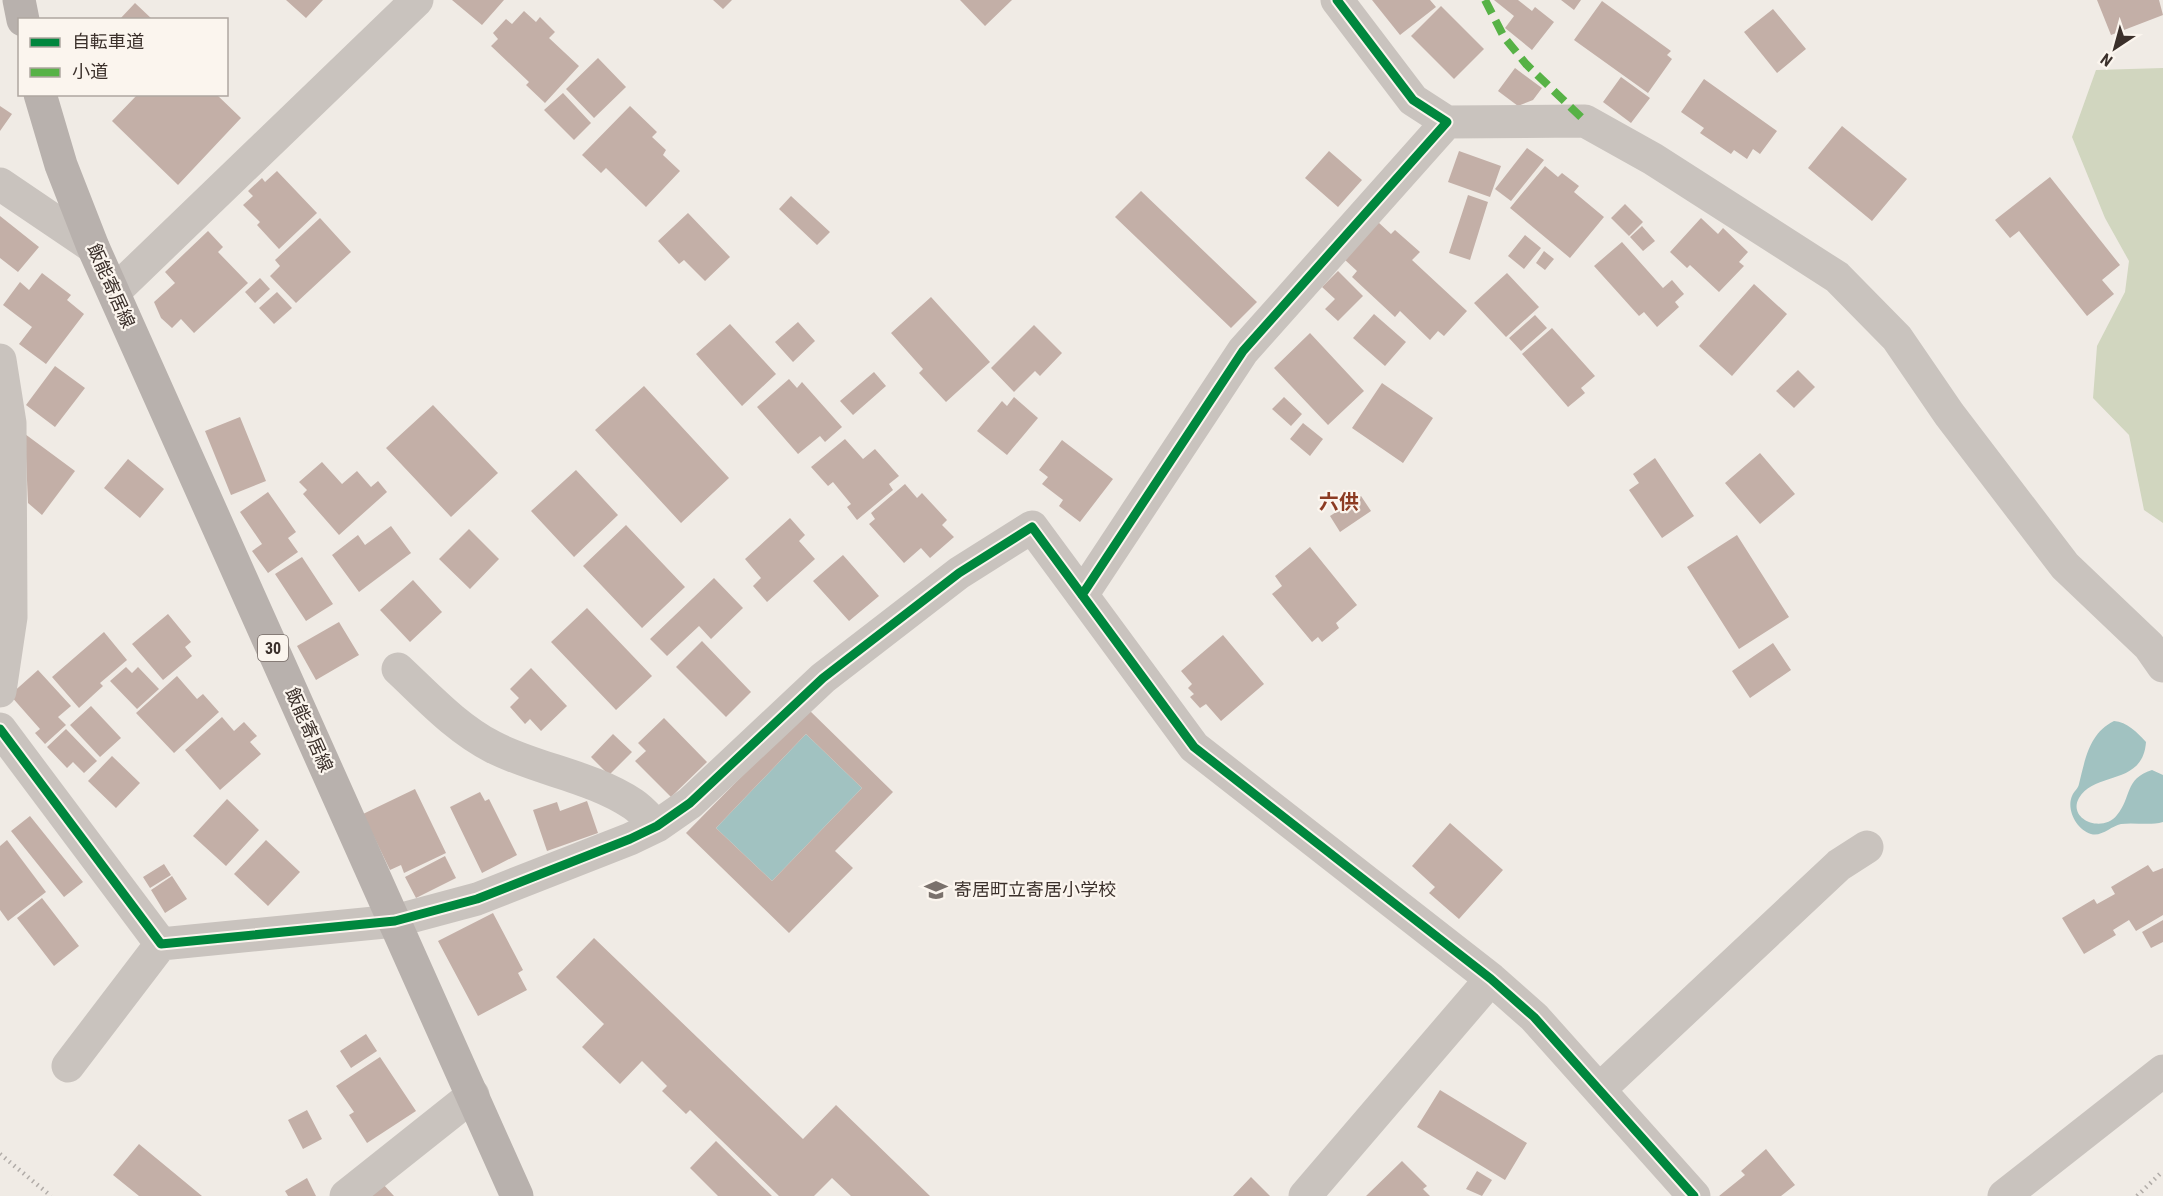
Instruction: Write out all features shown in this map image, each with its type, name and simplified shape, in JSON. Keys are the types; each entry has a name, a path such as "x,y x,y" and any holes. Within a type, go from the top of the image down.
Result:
{"main road":[{"path":"19,0 23,18"},
{"name":"飯能寄居線","path":"41,96 61,165 93,247 517,1196"}],"street":[{"path":"114,292 417,0"},
{"path":"1337,0 1413,100 1447,122 1585,121 1653,159 1837,276 1897,338 1948,414 2065,566 2149,646 2163,666"},
{"path":"1082,595 1243,351 1447,122"},
{"path":"0,184 93,247"},
{"path":"0,360 10,423 11,617 0,691"},
{"path":"68,1066 161,944 395,921 477,899 630,839 657,826 690,803 824,678 959,573 1032,527 1194,747 1491,979 1534,1017 1694,1196"},
{"path":"398,669 456,724 477,738 496,748 612,792 634,805 657,826"},
{"path":"0,729 161,944"},
{"path":"1600,1089 1839,865 1867,847"},
{"path":"1305,1196 1491,979"},
{"path":"2004,1196 2163,1071"},
{"path":"346,1196 473,1095"}],"green space":[{"path":"2163,68 2163,523 2144,510 2129,435 2093,398 2097,346 2125,292 2129,261 2105,218 2072,137 2096,70"}],"water":[{"path":"2114,721 2127,725 2146,742 2143,756 2137,766 2128,772 2086,790 2079,798 2078,812 2082,818 2095,824 2111,821 2122,808 2137,778 2152,770 2163,775 2163,822 2121,824 2095,835 2086,832 2077,824 2070,807 2071,801 2078,786 2089,748 2099,733"},
{"path":"806,734 862,788 772,881 716,828"}],"building":[{"path":"286,0 323,0 306,18"},
{"path":"452,0 504,0 482,25"},
{"path":"713,0 732,0 723,9"},
{"path":"960,0 1012,0 985,26"},
{"path":"1372,0 1430,0 1436,7 1400,35"},
{"path":"1494,0 1518,0 1532,11 1535,7 1554,22 1532,50 1505,28 1514,16"},
{"path":"1561,0 1581,0 1574,10"},
{"path":"2097,0 2159,0 2163,15 2111,35"},
{"path":"1602,1 1671,51 1667,55 1672,59 1648,93 1574,40"},
{"path":"135,3 151,18 121,18"},
{"path":"1441,6 1484,49 1454,79 1411,36"},
{"path":"1773,9 1806,49 1777,73 1744,32"},
{"path":"524,11 536,22 540,17 555,32 549,38 579,66 545,103 526,85 529,82 491,46 498,39 493,33 506,19 512,24"},
{"path":"598,58 626,87 594,118 566,89"},
{"path":"1515,68 1542,88 1533,100 1518,106 1498,91"},
{"path":"1621,77 1650,98 1631,123 1603,102"},
{"path":"1704,79 1777,131 1760,154 1753,149 1747,159 1734,150 1731,154 1700,133 1704,128 1681,112"},
{"path":"563,93 591,123 574,140 544,110"},
{"path":"136,96 218,96 241,118 178,185 112,121"},
{"path":"0,106 12,114 0,131"},
{"path":"630,106 657,132 652,137 666,150 663,155 680,171 646,207 606,168 601,173 582,155"},
{"path":"1842,126 1907,179 1872,221 1808,168"},
{"path":"1527,148 1544,160 1511,201 1495,189"},
{"path":"1329,151 1362,180 1338,207 1305,178"},
{"path":"1459,151 1501,166 1490,197 1448,182"},
{"path":"1545,166 1558,177 1562,173 1579,186 1574,192 1604,217 1570,258 1510,208"},
{"path":"277,171 317,213 279,249 257,225 260,222 243,205 253,196 248,191 262,178 265,182"},
{"path":"2050,177 2120,265 2102,280 2114,294 2087,316 2019,231 2010,238 1995,220"},
{"path":"1141,191 1257,302 1231,328 1115,217"},
{"path":"1468,195 1488,202 1470,260 1449,253"},
{"path":"791,196 830,232 817,245 779,209"},
{"path":"1625,204 1643,222 1629,236 1611,218"},
{"path":"688,213 730,257 705,281 684,260 679,264 658,241"},
{"path":"0,216 39,247 18,272 0,258"},
{"path":"320,218 351,252 296,303 270,276 280,266 275,260"},
{"path":"1701,218 1718,234 1723,228 1748,252 1739,262 1744,266 1719,292 1690,265 1687,268 1670,252"},
{"path":"1378,222 1391,234 1395,230 1420,252 1412,260 1467,311 1444,336 1438,331 1430,340 1400,311 1395,317 1352,277 1357,271 1344,259"},
{"path":"1642,226 1655,241 1643,251 1630,237"},
{"path":"208,231 223,247 218,252 248,283 194,333 181,319 172,328 161,318 154,302 175,283 165,272"},
{"path":"1525,235 1541,248 1524,269 1508,256"},
{"path":"1622,242 1663,288 1672,280 1684,294 1675,302 1679,307 1657,327 1644,312 1639,316 1594,266"},
{"path":"1544,251 1554,259 1545,270 1536,263"},
{"path":"1338,271 1363,296 1338,321 1325,309 1335,299 1322,287"},
{"path":"42,273 71,295 67,300 84,314 46,364 19,344 32,327 3,305 20,282 29,290"},
{"path":"1507,273 1539,307 1506,337 1474,303"},
{"path":"260,278 270,289 255,303 245,292"},
{"path":"1754,284 1787,314 1732,376 1699,346"},
{"path":"277,292 292,308 274,324 259,308"},
{"path":"931,297 990,362 946,402 919,373 923,369 891,333"},
{"path":"1374,314 1406,342 1385,366 1353,338"},
{"path":"1535,315 1547,328 1521,351 1509,338"},
{"path":"798,322 815,341 793,362 775,342"},
{"path":"730,324 776,374 742,406 696,354"},
{"path":"1034,325 1062,353 1040,376 1035,371 1014,392 991,368"},
{"path":"1552,328 1595,376 1581,388 1585,393 1568,407 1522,354"},
{"path":"1310,333 1364,391 1328,425 1274,368"},
{"path":"55,366 85,388 55,427 26,405"},
{"path":"1798,370 1815,387 1794,408 1776,391"},
{"path":"874,372 886,386 853,415 840,401"},
{"path":"789,379 797,388 802,382 842,427 825,442 820,436 798,454 757,407"},
{"path":"1382,383 1433,418 1403,463 1352,428"},
{"path":"644,386 729,478 681,523 595,430"},
{"path":"1014,397 1038,418 1007,455 977,431 1002,401 1007,406"},
{"path":"1284,397 1302,414 1291,426 1272,409"},
{"path":"433,405 498,473 451,517 386,448"},
{"path":"240,417 266,481 231,495 205,431"},
{"path":"1303,423 1323,439 1310,456 1290,439"},
{"path":"25,434 75,471 42,515 28,503"},
{"path":"845,439 863,459 875,449 899,476 889,484 893,490 857,520 847,507 851,504 833,482 828,486 811,467"},
{"path":"1062,440 1113,479 1080,522 1059,506 1063,500 1042,484 1048,477 1039,470"},
{"path":"1760,453 1795,494 1760,524 1725,483"},
{"path":"1655,458 1694,516 1662,538 1629,490 1639,483 1633,474"},
{"path":"128,459 164,489 140,518 104,488"},
{"path":"322,462 342,484 357,471 371,487 378,481 387,492 339,535 303,494 307,490 299,482"},
{"path":"576,470 618,515 574,557 531,511"},
{"path":"905,484 917,498 922,493 947,520 942,525 954,537 930,558 921,548 904,563 869,524 875,519 871,513"},
{"path":"268,492 296,532 288,538 298,552 268,573 252,551 262,544 240,512"},
{"path":"1361,496 1371,511 1340,532 1330,516"},
{"path":"790,518 805,535 799,541 815,559 767,602 753,586 761,578 745,559"},
{"path":"626,525 685,587 642,628 583,566"},
{"path":"391,526 411,553 359,592 332,555 358,535 365,545"},
{"path":"469,529 499,559 470,589 439,559"},
{"path":"1737,535 1789,617 1739,649 1687,567"},
{"path":"1310,547 1357,605 1336,623 1339,628 1322,642 1318,637 1312,642 1272,594 1282,586 1275,576"},
{"path":"843,555 879,596 849,621 813,581"},
{"path":"302,557 333,604 306,621 275,574"},
{"path":"714,578 743,608 711,639 699,626 667,656 650,639"},
{"path":"413,580 442,612 410,642 380,610"},
{"path":"587,608 652,676 616,710 551,642"},
{"path":"168,614 191,642 185,647 192,656 163,680 132,644"},
{"path":"339,622 359,655 316,680 297,646"},
{"path":"104,632 127,660 100,683 103,686 79,708 52,677"},
{"path":"1223,635 1264,684 1221,721 1206,704 1200,708 1190,697 1194,694 1188,688 1192,684 1181,671"},
{"path":"702,641 751,692 726,717 676,667"},
{"path":"1773,643 1791,670 1750,698 1732,671"},
{"path":"126,667 132,673 138,667 159,689 137,709 110,681"},
{"path":"531,668 567,706 541,731 530,719 525,724 510,707 519,698 510,689"},
{"path":"38,670 71,706 58,717 66,725 45,744 35,733 40,729 10,695"},
{"path":"177,676 197,699 203,694 219,712 174,753 136,713"},
{"path":"91,706 121,738 100,757 70,725"},
{"path":"808,709 893,792 835,851 853,868 789,933 686,833","holes":["806,734 862,788 772,881 716,828"]},
{"path":"222,717 234,731 244,722 257,736 250,742 261,754 220,790 185,750"},
{"path":"664,718 707,762 671,797 635,761 646,751 638,743"},
{"path":"66,729 97,761 84,773 73,762 67,768 47,747"},
{"path":"613,734 632,752 609,775 591,757"},
{"path":"112,756 140,783 116,808 88,781"},
{"path":"415,789 446,853 404,873 401,865 390,870 363,814"},
{"path":"480,792 485,801 489,799 517,855 482,873 450,807"},
{"path":"227,799 259,830 226,866 193,836"},
{"path":"587,801 598,833 547,851 533,810 557,802 560,811"},
{"path":"30,816 83,882 64,897 11,831"},
{"path":"1450,823 1503,870 1459,919 1429,893 1435,887 1412,866"},
{"path":"7,840 46,892 8,921 0,910 0,846"},
{"path":"266,840 300,872 268,906 234,874"},
{"path":"445,856 456,878 416,898 405,877"},
{"path":"164,864 171,875 150,888 143,877"},
{"path":"2148,865 2153,872 2163,868 2163,915 2136,931 2129,920 2113,930 2116,935 2084,954 2062,918 2094,899 2097,904 2115,894 2111,887"},
{"path":"172,876 187,899 165,913 151,890"},
{"path":"42,898 79,946 54,966 17,918"},
{"path":"493,913 523,970 518,973 527,990 478,1016 438,941"},
{"path":"2163,920 2163,942 2151,948 2142,932"},
{"path":"594,938 803,1139 836,1105 930,1196 851,1196 832,1178 814,1196 779,1196 690,1110 686,1114 662,1091 667,1086 642,1061 620,1084 582,1047 604,1024 556,977"},
{"path":"366,1034 377,1051 351,1068 340,1051"},
{"path":"380,1057 416,1111 367,1143 349,1115 354,1112 336,1086"},
{"path":"1440,1090 1527,1143 1505,1180 1417,1127"},
{"path":"307,1110 322,1139 303,1149 288,1120"},
{"path":"716,1141 772,1196 718,1196 690,1168"},
{"path":"139,1144 202,1196 139,1196 113,1175"},
{"path":"1766,1149 1795,1185 1781,1196 1719,1196 1745,1175 1741,1171"},
{"path":"1402,1161 1427,1186 1423,1189 1430,1196 1366,1196"},
{"path":"1477,1171 1492,1180 1482,1196 1466,1189"},
{"path":"1251,1177 1270,1196 1233,1196"},
{"path":"307,1178 316,1196 288,1196 285,1191"},
{"path":"382,1183 394,1196 367,1196"}],"railway":[{"path":"0,1154 51,1196"},
{"path":"2137,1196 2163,1171"}],"marked path":[{"path":"1485,0 1504,37 1526,64 1585,121"}],"cycle path":[{"path":"1082,595 1243,351 1447,122 1413,100 1337,0"},
{"path":"0,729 161,944 395,921 477,899 630,839 657,826 690,803 823,678 959,573 1032,527 1194,747 1491,979 1534,1017 1694,1196"}],"place":[{"name":"寄居町立寄居小学校","path":"936,890"}],"district":[{"name":"六供","path":"1339,502"}]}
